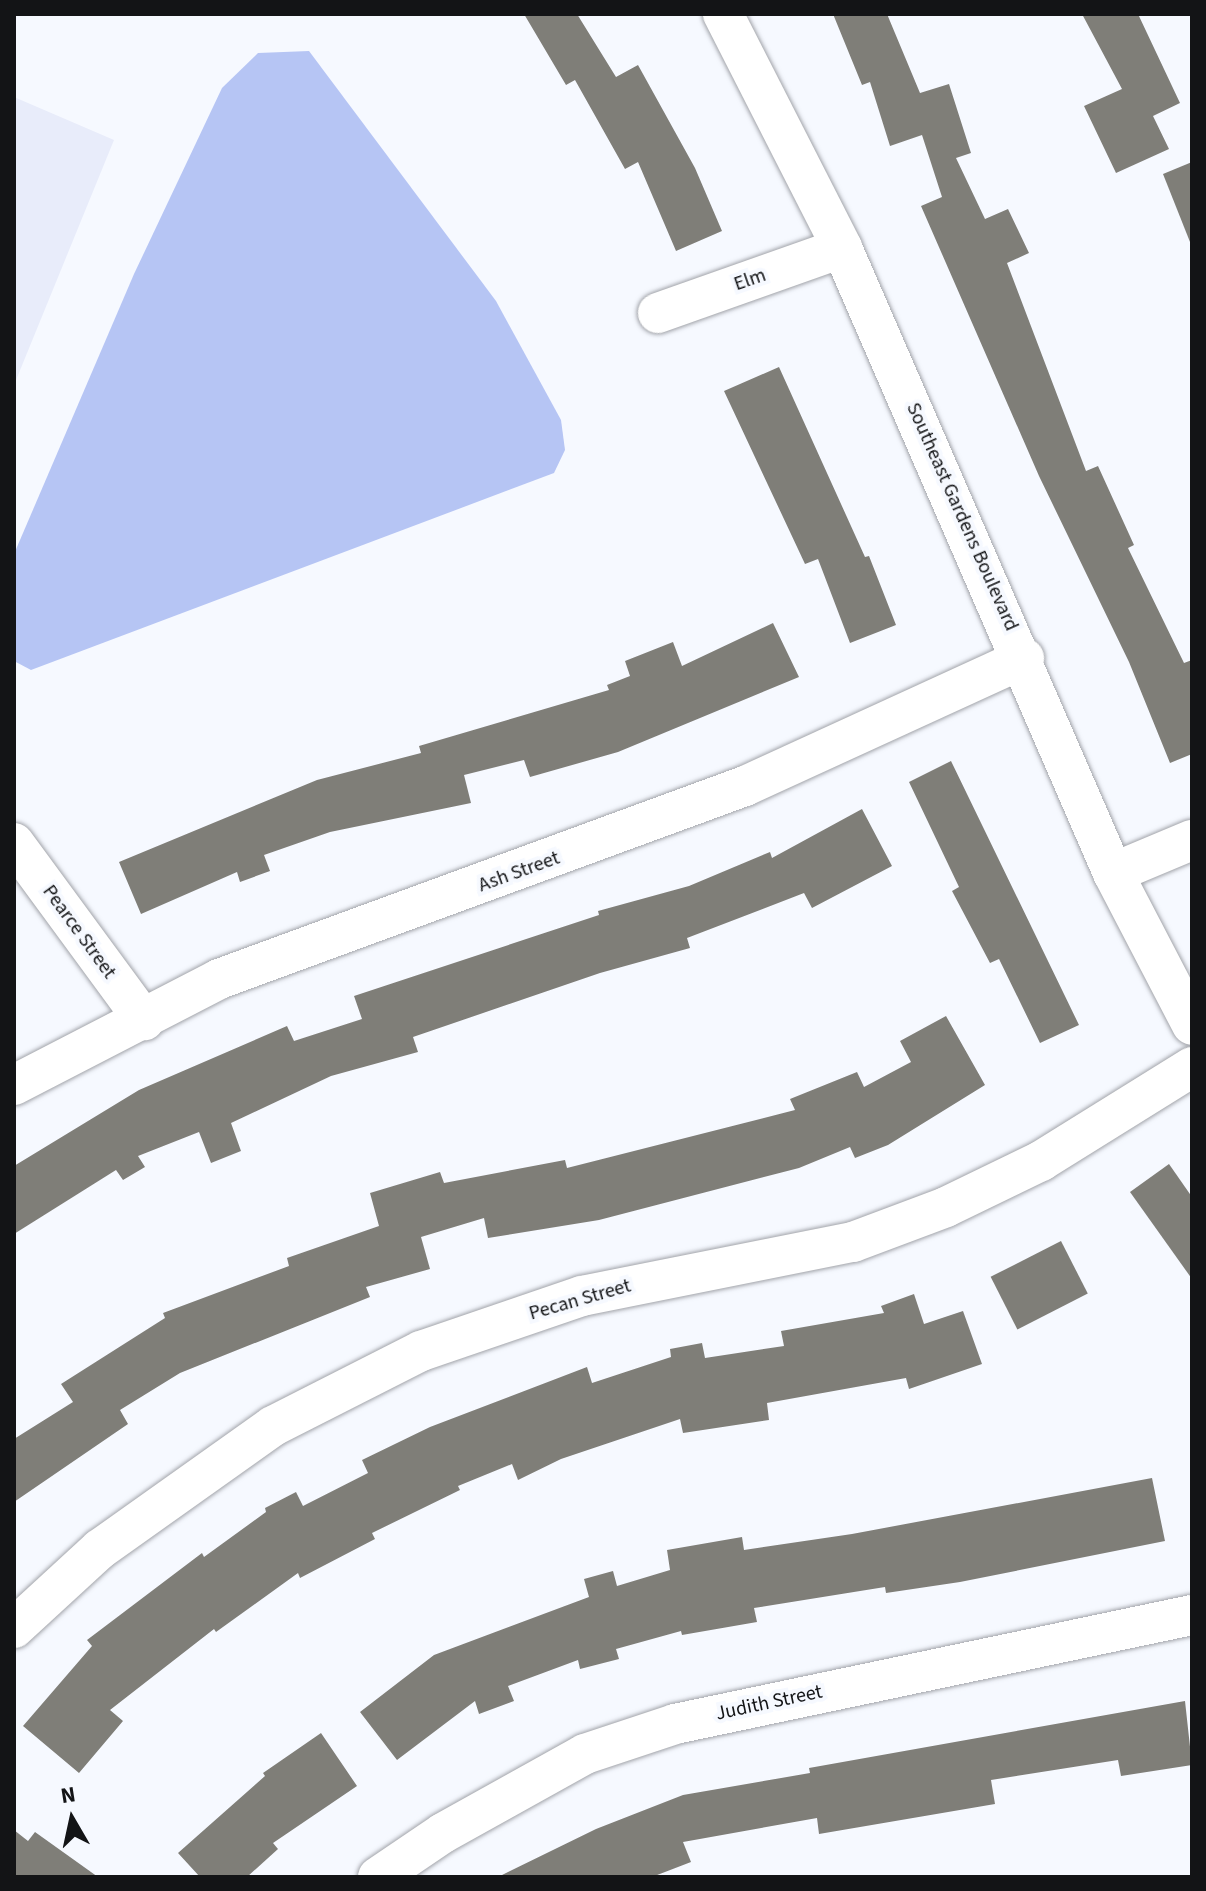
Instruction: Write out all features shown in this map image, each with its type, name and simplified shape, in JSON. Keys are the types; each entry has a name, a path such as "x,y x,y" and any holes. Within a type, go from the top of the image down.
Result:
{"street":[{"name":"Southeast Gardens Boulevard","path":"723,14 842,248 1024,658 1113,873 1192,1025"},
{"name":"Elm","path":"658,313 842,248"},
{"name":"Ash Street","path":"14,1085 219,979 745,786 1024,658"},
{"path":"1113,873 1192,840"},
{"name":"Pearce Street","path":"14,843 144,1020"},
{"name":"Pecan Street","path":"14,1628 100,1549 273,1426 421,1351 582,1296 853,1242 946,1207 1041,1161 1192,1067"},
{"name":"Judith Street","path":"378,1877 443,1833 585,1754 675,1724 1192,1615"}],"shaded area":[{"path":"14,97 114,140 14,385"}],"water":[{"path":"309,51 496,301 561,420 565,450 554,473 31,670 14,661 14,554 134,274 222,88 258,53"}],"building":[{"path":"524,14 577,14 616,77 638,65 695,168 722,231 676,251 638,162 625,169 575,80 566,85"},
{"path":"833,14 887,14 920,93 949,84 971,153 956,158 985,219 1008,209 1029,253 1007,263 1086,471 1098,466 1134,545 1128,548 1184,663 1192,660 1192,754 1170,763 1129,662 1039,476 921,206 942,197 922,135 890,146 870,82 862,85"},
{"path":"1082,14 1138,14 1180,103 1153,116 1169,149 1116,173 1084,106 1122,89"},
{"path":"1192,162 1192,242 1190,242 1163,174"},
{"path":"779,367 865,557 869,556 896,625 850,643 818,559 805,564 724,391"},
{"path":"773,623 799,677 618,752 530,777 524,760 464,775 471,803 330,832 264,855 270,871 240,882 237,872 141,914 119,862 317,780 421,753 419,746 609,690 607,685 630,676 625,661 673,642 682,666"},
{"path":"951,761 1079,1025 1040,1043 999,959 990,963 952,891 959,887 909,782"},
{"path":"862,809 892,866 812,908 804,893 687,938 690,948 600,973 413,1037 418,1052 331,1076 231,1123 241,1151 211,1163 199,1132 138,1156 145,1167 123,1180 116,1170 14,1234 14,1166 139,1090 287,1026 294,1041 362,1019 354,996 599,915 598,911 689,886 770,852 772,858"},
{"path":"946,1016 985,1085 888,1145 855,1158 850,1147 799,1168 599,1220 488,1238 484,1218 421,1237 430,1269 366,1287 370,1297 180,1373 120,1410 128,1424 14,1502 14,1439 73,1402 61,1384 165,1318 163,1313 289,1266 287,1258 379,1226 370,1193 440,1172 444,1183 565,1160 567,1168 795,1110 790,1099 857,1072 864,1087 911,1062 900,1041"},
{"path":"1169,1164 1192,1197 1192,1279 1130,1192"},
{"path":"1061,1241 1088,1294 1017,1329 991,1277"},
{"path":"914,1294 924,1324 963,1311 982,1364 909,1389 906,1378 767,1403 769,1420 683,1433 680,1419 561,1459 518,1480 512,1464 458,1486 460,1490 372,1533 375,1539 300,1578 298,1573 216,1632 214,1629 110,1710 123,1721 79,1773 23,1726 92,1646 87,1640 202,1553 204,1557 266,1512 265,1508 296,1492 303,1506 368,1473 362,1460 430,1427 587,1367 592,1383 671,1357 670,1349 702,1343 705,1358 784,1346 781,1331 884,1313 881,1306"},
{"path":"1152,1478 1165,1541 960,1582 886,1593 885,1587 754,1608 757,1622 682,1635 681,1631 616,1649 619,1659 580,1669 578,1660 508,1686 514,1701 479,1714 475,1701 397,1760 360,1712 434,1655 589,1597 584,1579 613,1571 617,1586 670,1570 667,1550 742,1537 744,1550 852,1534"},
{"path":"1185,1701 1192,1765 1121,1776 1118,1760 991,1780 995,1804 819,1834 817,1818 683,1842 691,1862 652,1877 498,1877 596,1829 683,1795 810,1773 809,1768"},
{"path":"321,1733 357,1786 273,1843 278,1849 247,1877 200,1877 178,1853 265,1776 263,1773"},
{"path":"14,1830 28,1841 35,1832 98,1877 14,1877"}]}
